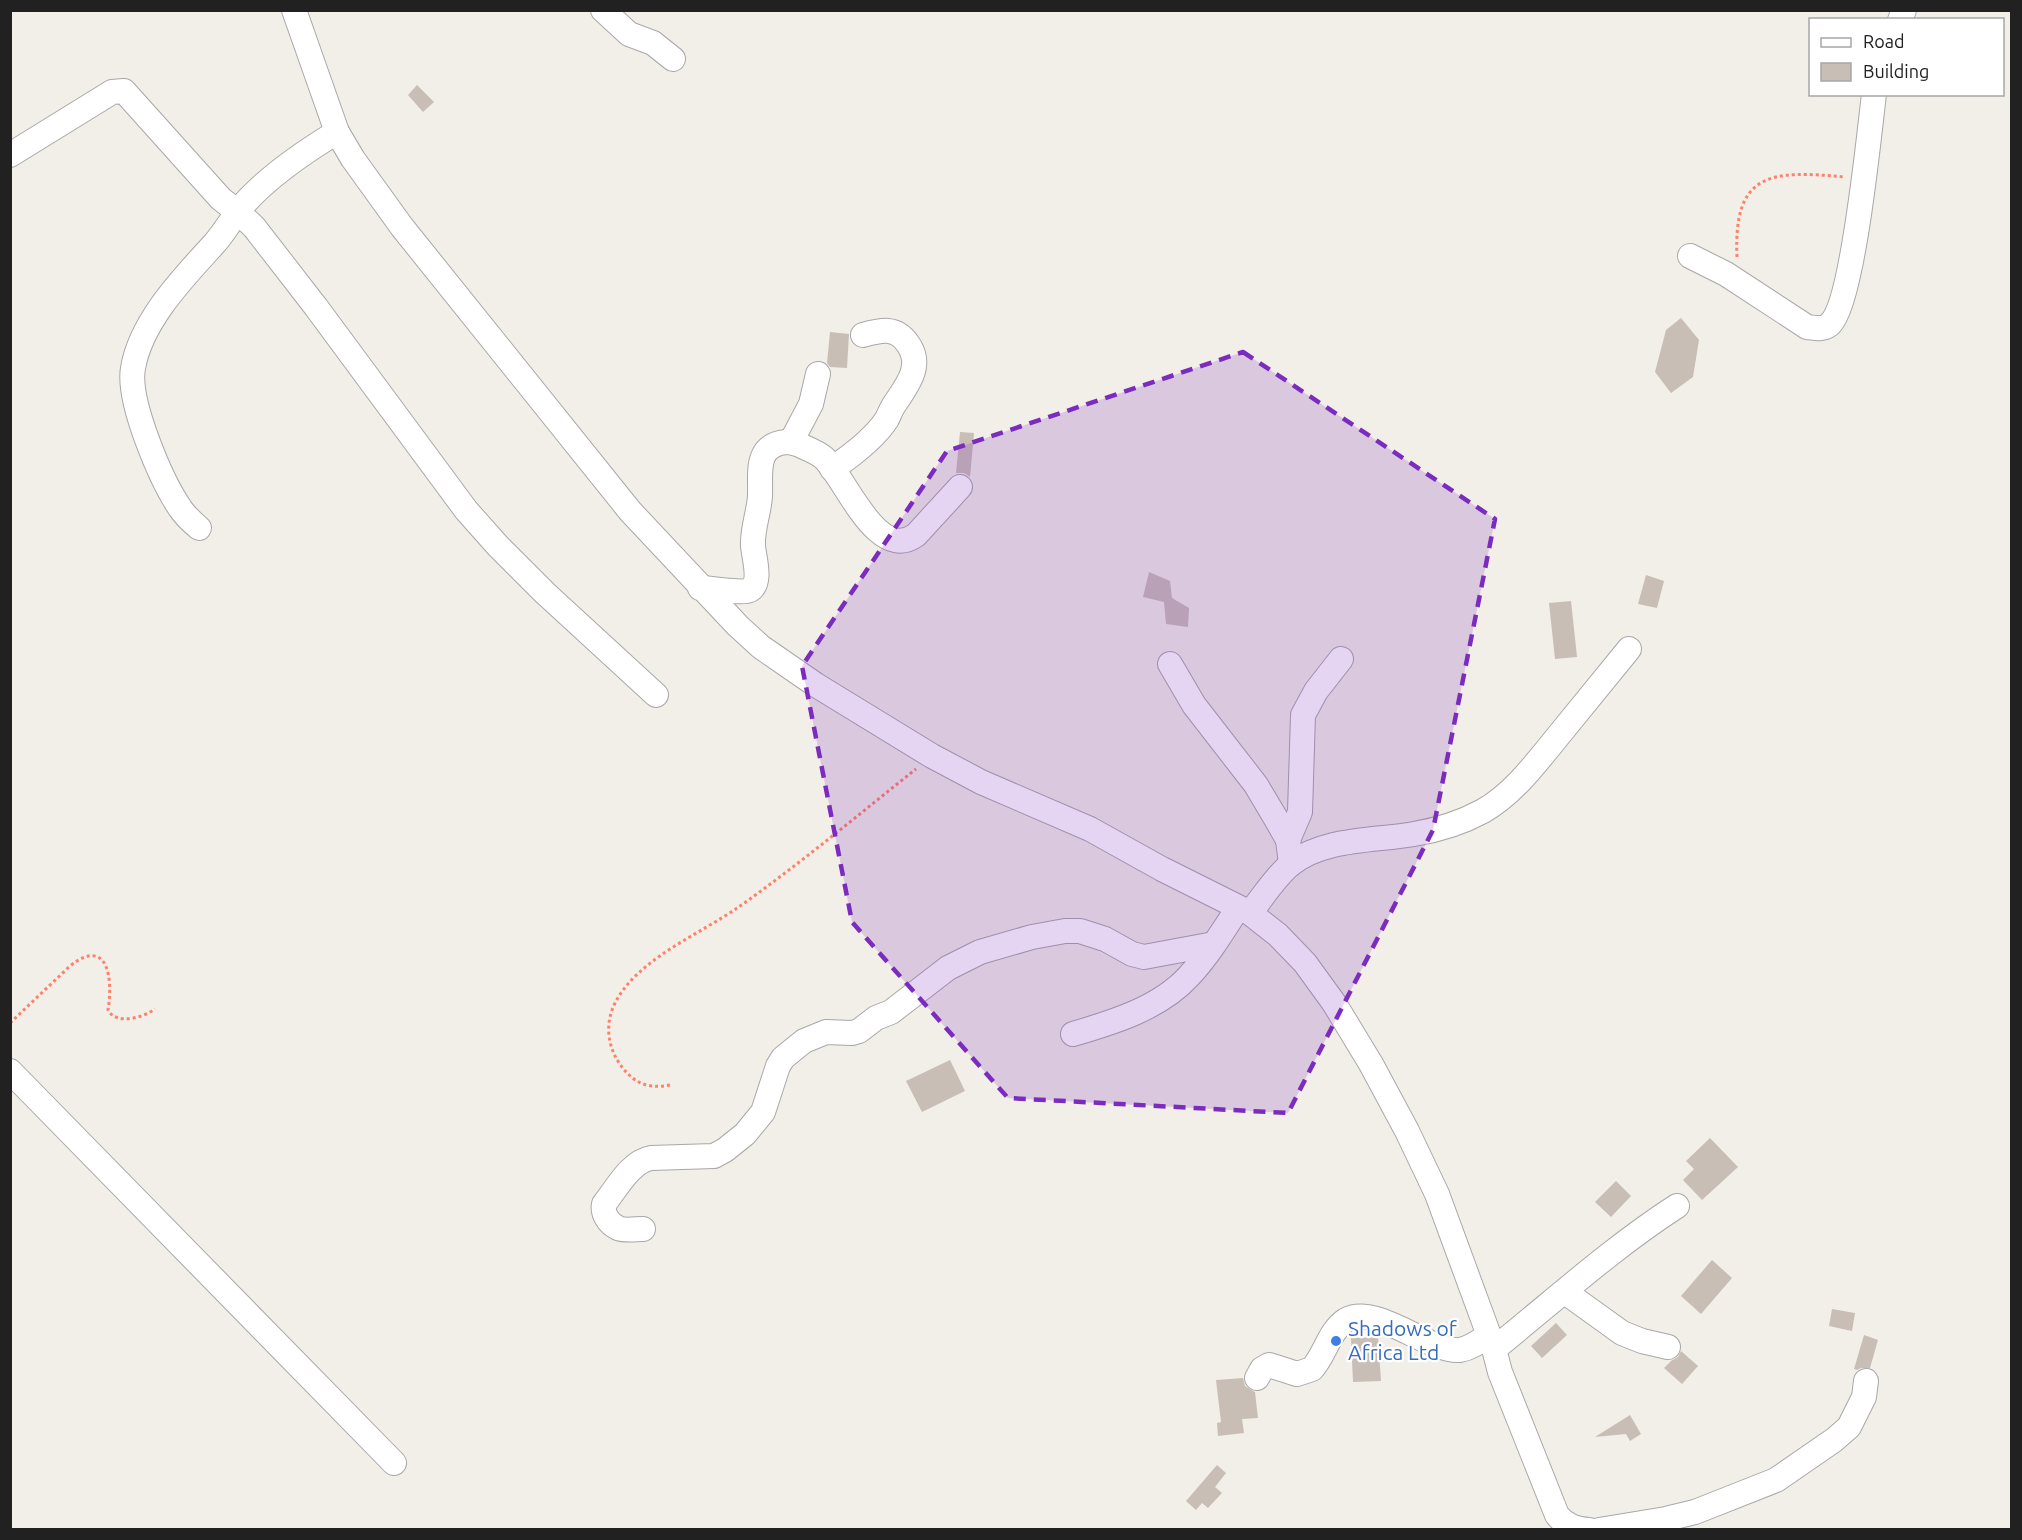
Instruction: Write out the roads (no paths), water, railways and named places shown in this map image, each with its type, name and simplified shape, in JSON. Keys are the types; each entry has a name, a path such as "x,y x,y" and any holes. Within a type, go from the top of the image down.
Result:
{"street":[{"path":"294,10 337,132 353,159 402,228 630,511 700,588 761,647 816,685 932,756 981,782 1089,829 1244,910 1278,935 1311,969 1371,1064 1437,1194 1492,1342 1500,1372 1557,1515 1563,1523 1576,1529 1589,1530"},
{"path":"603,10 629,34 653,43 673,59"},
{"path":"10,155 112,92 121,90 127,93 221,199 254,227 466,510 545,593 656,695"},
{"path":"1690,256 1737,281 1807,327 1821,329 1827,326 1840,309 1844,295 1874,96"},
{"path":"199,528 179,508 158,466 133,393 132,370 139,346 175,287 229,226 238,212 282,169 314,145 337,132"},
{"path":"829,464 872,436 886,420 914,371 915,360 912,350 905,339 895,331 885,329 863,335"},
{"path":"791,442 811,404 818,374"},
{"path":"811,404 829,464"},
{"path":"700,588 742,592 753,588 756,577 753,534 759,507 759,464 769,449 782,443 791,442 814,452 829,464 873,525 887,538 899,542 916,535 960,487"},
{"path":"1073,1034 1116,1021 1174,991 1244,910 1291,864 1313,852 1343,844 1436,830 1491,806 1519,781 1629,649"},
{"path":"1287,840 1300,812 1303,715 1316,691 1341,659"},
{"path":"1170,664 1194,705 1256,785 1287,840 1291,864"},
{"path":"643,1229 619,1229 606,1217 603,1210 604,1204 635,1165 651,1158 714,1156 725,1150 745,1134 763,1112 778,1066 804,1041 826,1032 852,1034 858,1031 876,1018 903,1004 922,986 948,968 980,952 1032,937 1065,931 1080,931 1105,939 1138,956 1171,953 1214,944"},
{"path":"10,1071 394,1463"},
{"path":"1257,1378 1262,1369 1269,1365 1297,1374 1312,1369 1333,1334 1345,1321 1354,1317 1377,1320 1442,1348 1458,1350 1492,1342 1565,1292 1639,1231 1677,1206"},
{"path":"1565,1292 1623,1333 1642,1341 1668,1347"},
{"path":"1599,1530 1695,1512 1776,1480 1849,1427 1864,1397 1866,1381"}],"place":[{"name":"Shadows of Africa Ltd","path":"1336,1341"}]}
